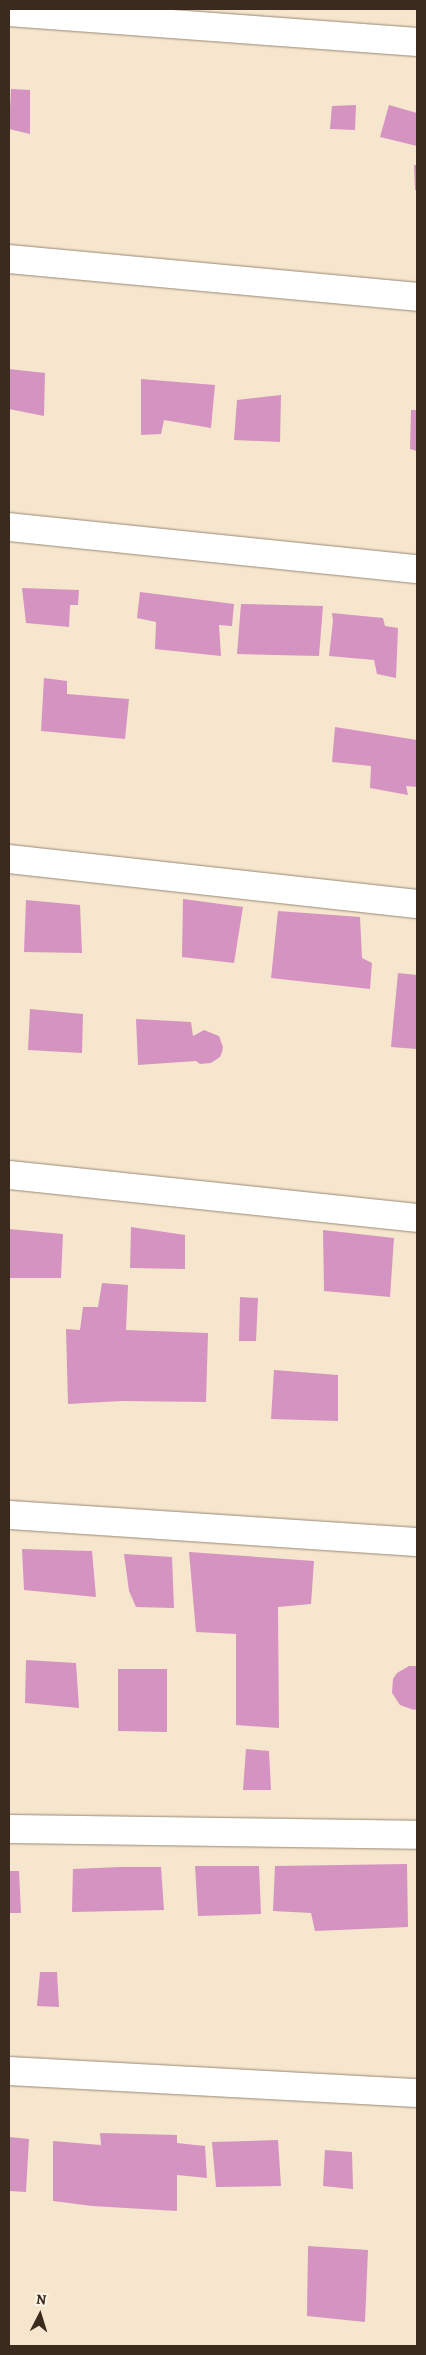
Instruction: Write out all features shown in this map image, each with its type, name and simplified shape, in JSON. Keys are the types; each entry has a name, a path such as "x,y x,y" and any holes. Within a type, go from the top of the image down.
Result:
{"street":[{"path":"9,12 417,42"},
{"path":"9,259 417,297"},
{"path":"9,527 417,569"},
{"path":"9,859 417,904"},
{"path":"9,1175 417,1218"},
{"path":"9,1515 417,1542"},
{"path":"9,1829 417,1835"},
{"path":"9,2071 417,2093"}],"building":[{"path":"11,89 30,90 30,134 9,129"},
{"path":"356,105 355,130 330,129 332,106"},
{"path":"389,105 417,113 417,146 380,137"},
{"path":"414,165 417,165 417,191 415,190"},
{"path":"9,369 45,373 44,416 9,409"},
{"path":"141,379 215,385 211,428 164,420 161,434 141,435"},
{"path":"281,395 280,442 234,440 237,400"},
{"path":"411,410 417,410 417,451 410,449"},
{"path":"22,588 79,590 78,605 70,605 69,627 26,623"},
{"path":"140,592 234,604 232,626 219,625 221,656 155,649 156,622 137,618"},
{"path":"241,604 323,606 319,656 237,654"},
{"path":"332,613 383,618 385,626 398,628 396,678 377,674 374,660 329,656 333,621"},
{"path":"44,678 67,681 67,694 129,699 125,739 41,731"},
{"path":"335,727 417,740 417,787 406,786 408,795 370,788 371,766 332,762"},
{"path":"183,899 243,907 234,963 182,957"},
{"path":"26,900 80,905 82,953 24,952"},
{"path":"278,911 360,917 362,958 372,963 370,989 271,978"},
{"path":"398,973 417,975 417,1049 391,1047"},
{"path":"30,1009 83,1014 82,1053 28,1050"},
{"path":"136,1019 191,1022 193,1036 204,1030 219,1036 223,1047 220,1057 211,1063 200,1064 196,1061 138,1065"},
{"path":"131,1227 185,1235 185,1269 130,1268"},
{"path":"9,1229 63,1234 61,1278 9,1278"},
{"path":"323,1230 394,1238 390,1297 324,1291"},
{"path":"102,1283 128,1285 126,1330 208,1333 206,1402 122,1401 68,1404 66,1329 80,1330 83,1307 98,1307"},
{"path":"240,1297 258,1298 256,1341 239,1341"},
{"path":"274,1370 338,1375 338,1421 271,1419"},
{"path":"22,1549 92,1551 96,1597 24,1590"},
{"path":"189,1552 314,1561 311,1604 278,1607 279,1728 236,1725 236,1634 196,1632"},
{"path":"124,1554 172,1557 174,1608 136,1607 129,1591"},
{"path":"26,1660 76,1663 79,1708 25,1703"},
{"path":"409,1666 417,1666 417,1709 414,1710 400,1705 392,1693 393,1679 397,1673"},
{"path":"118,1669 167,1669 167,1732 118,1731"},
{"path":"246,1749 269,1751 271,1790 243,1790"},
{"path":"407,1864 408,1927 315,1931 311,1913 273,1911 275,1866"},
{"path":"195,1866 259,1866 261,1914 198,1916"},
{"path":"161,1867 164,1910 72,1912 73,1869"},
{"path":"9,1871 19,1871 21,1913 9,1913"},
{"path":"40,1972 57,1972 59,2007 37,2006"},
{"path":"100,2133 177,2135 177,2143 205,2146 207,2178 177,2175 177,2211 92,2206 53,2201 53,2141 101,2145"},
{"path":"9,2137 29,2139 26,2192 9,2191"},
{"path":"278,2140 281,2186 216,2187 212,2142"},
{"path":"325,2150 352,2152 353,2189 323,2186"},
{"path":"308,2246 368,2250 365,2322 307,2316"}]}
